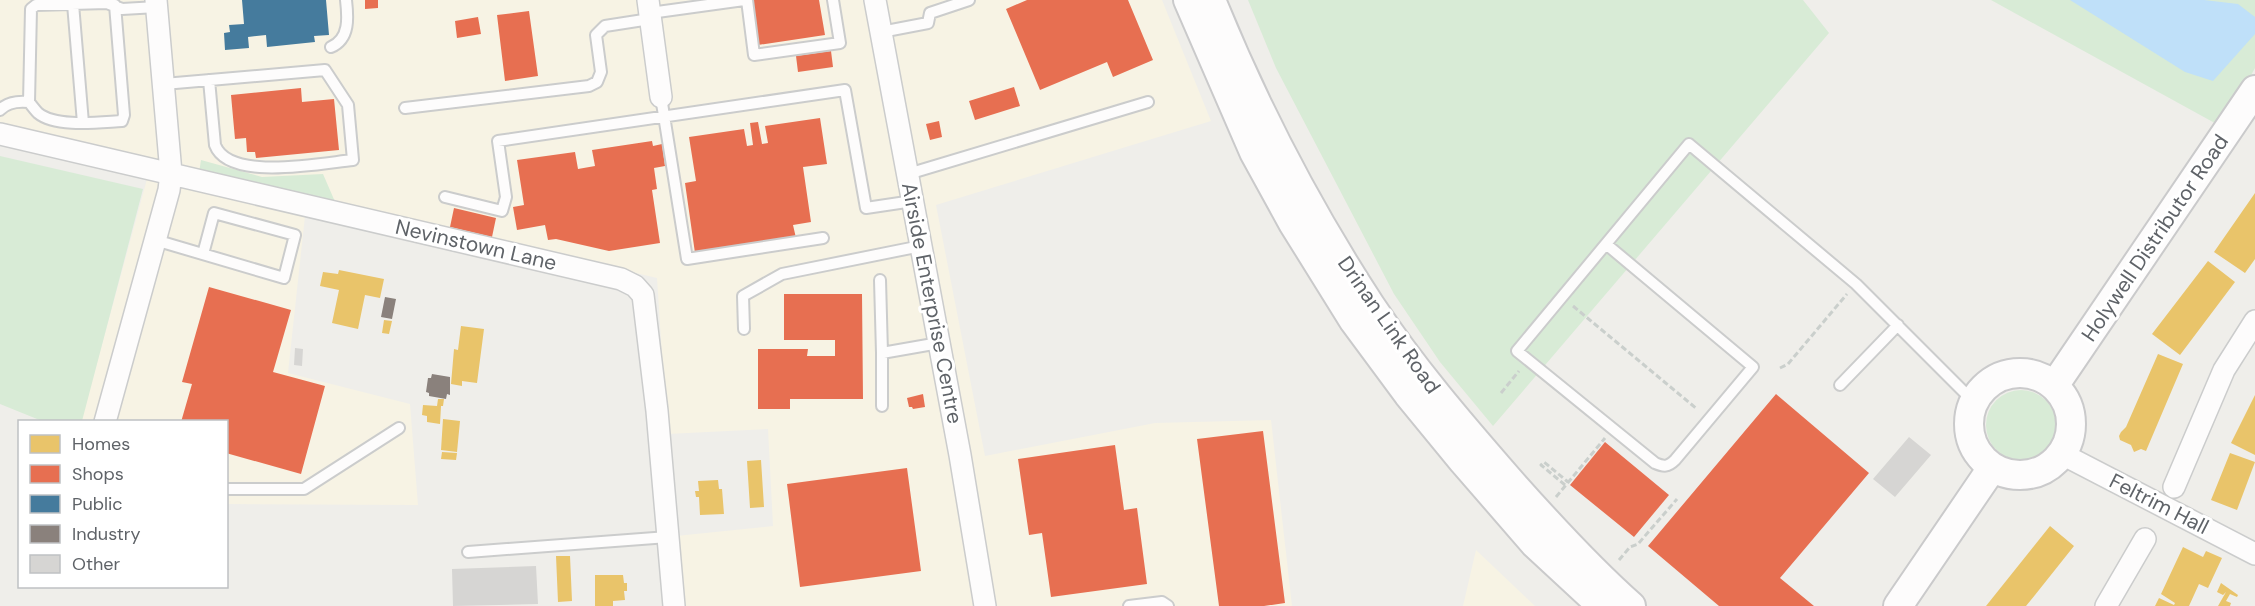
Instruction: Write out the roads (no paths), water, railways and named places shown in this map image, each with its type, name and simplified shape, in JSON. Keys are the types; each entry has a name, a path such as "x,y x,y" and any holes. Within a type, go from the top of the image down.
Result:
{"main road":[{"name":"Drinan Link Road","path":"1188,0 1254,152 1293,223 1354,321 1407,394 1535,544 1602,606"},
{"name":"Drinan Link Road","path":"1212,0 1237,63 1316,216 1371,306 1428,384 1480,447 1550,527 1631,606"},
{"name":"Holywell Distributor Road","path":"2054,386 2255,90"},
{"path":"2022,373 2039,376 2054,386 2064,397 2070,411 2072,426 2069,441 2062,454 2051,465 2037,473 2022,476 2007,474 1992,468 1980,457 1972,443 1968,427 1974,402 1988,384 2004,375 2022,373"},
{"path":"1898,606 1992,468"}],"street":[{"name":"Airside Enterprise Centre","path":"875,0 960,455 985,606"},
{"path":"106,420 169,190 171,173 156,3"},
{"path":"649,11 663,106"},
{"name":"Nevinstown Lane","path":"0,134 621,279 634,286 644,296 657,411 674,606"},
{"path":"2174,487 2224,370 2255,321"},
{"name":"Feltrim Hall","path":"2062,454 2255,554"},
{"path":"2106,606 2145,539"}],"lane":[{"path":"331,46 336,45 347,29 346,0"},
{"path":"405,108 589,86 597,82 601,72 596,36 605,27 649,11 745,0 754,55 840,43 833,0"},
{"path":"881,32 928,23 930,13 969,0"},
{"path":"111,2 124,115 122,122 83,123 51,119 39,114 29,102 31,9 36,5 111,2 122,9 156,3"},
{"path":"73,4 83,123"},
{"path":"164,84 208,80 325,70 348,105 353,160 264,168 239,164 227,159 218,152 215,145 208,80"},
{"path":"445,197 502,211 506,197 498,141 663,106 845,90 866,208 913,201"},
{"path":"0,110 13,103 29,102"},
{"path":"908,174 1148,102"},
{"path":"663,106 687,259 823,238"},
{"path":"1606,244 1754,367 1670,465 1663,467 1655,463 1517,351 1689,144 1856,284 1974,402"},
{"path":"155,240 284,278 295,235 214,213 203,254"},
{"path":"744,329 743,296 782,274 921,246"},
{"path":"880,280 882,406"},
{"path":"1840,385 1898,325"},
{"path":"882,353 939,343"},
{"path":"228,489 304,489 399,428"},
{"path":"468,552 668,537"},
{"path":"1129,606 1162,602 1168,606"}],"water":[{"path":"2070,0 2204,0 2238,4 2255,17 2255,34 2213,81 2185,72"}]}
